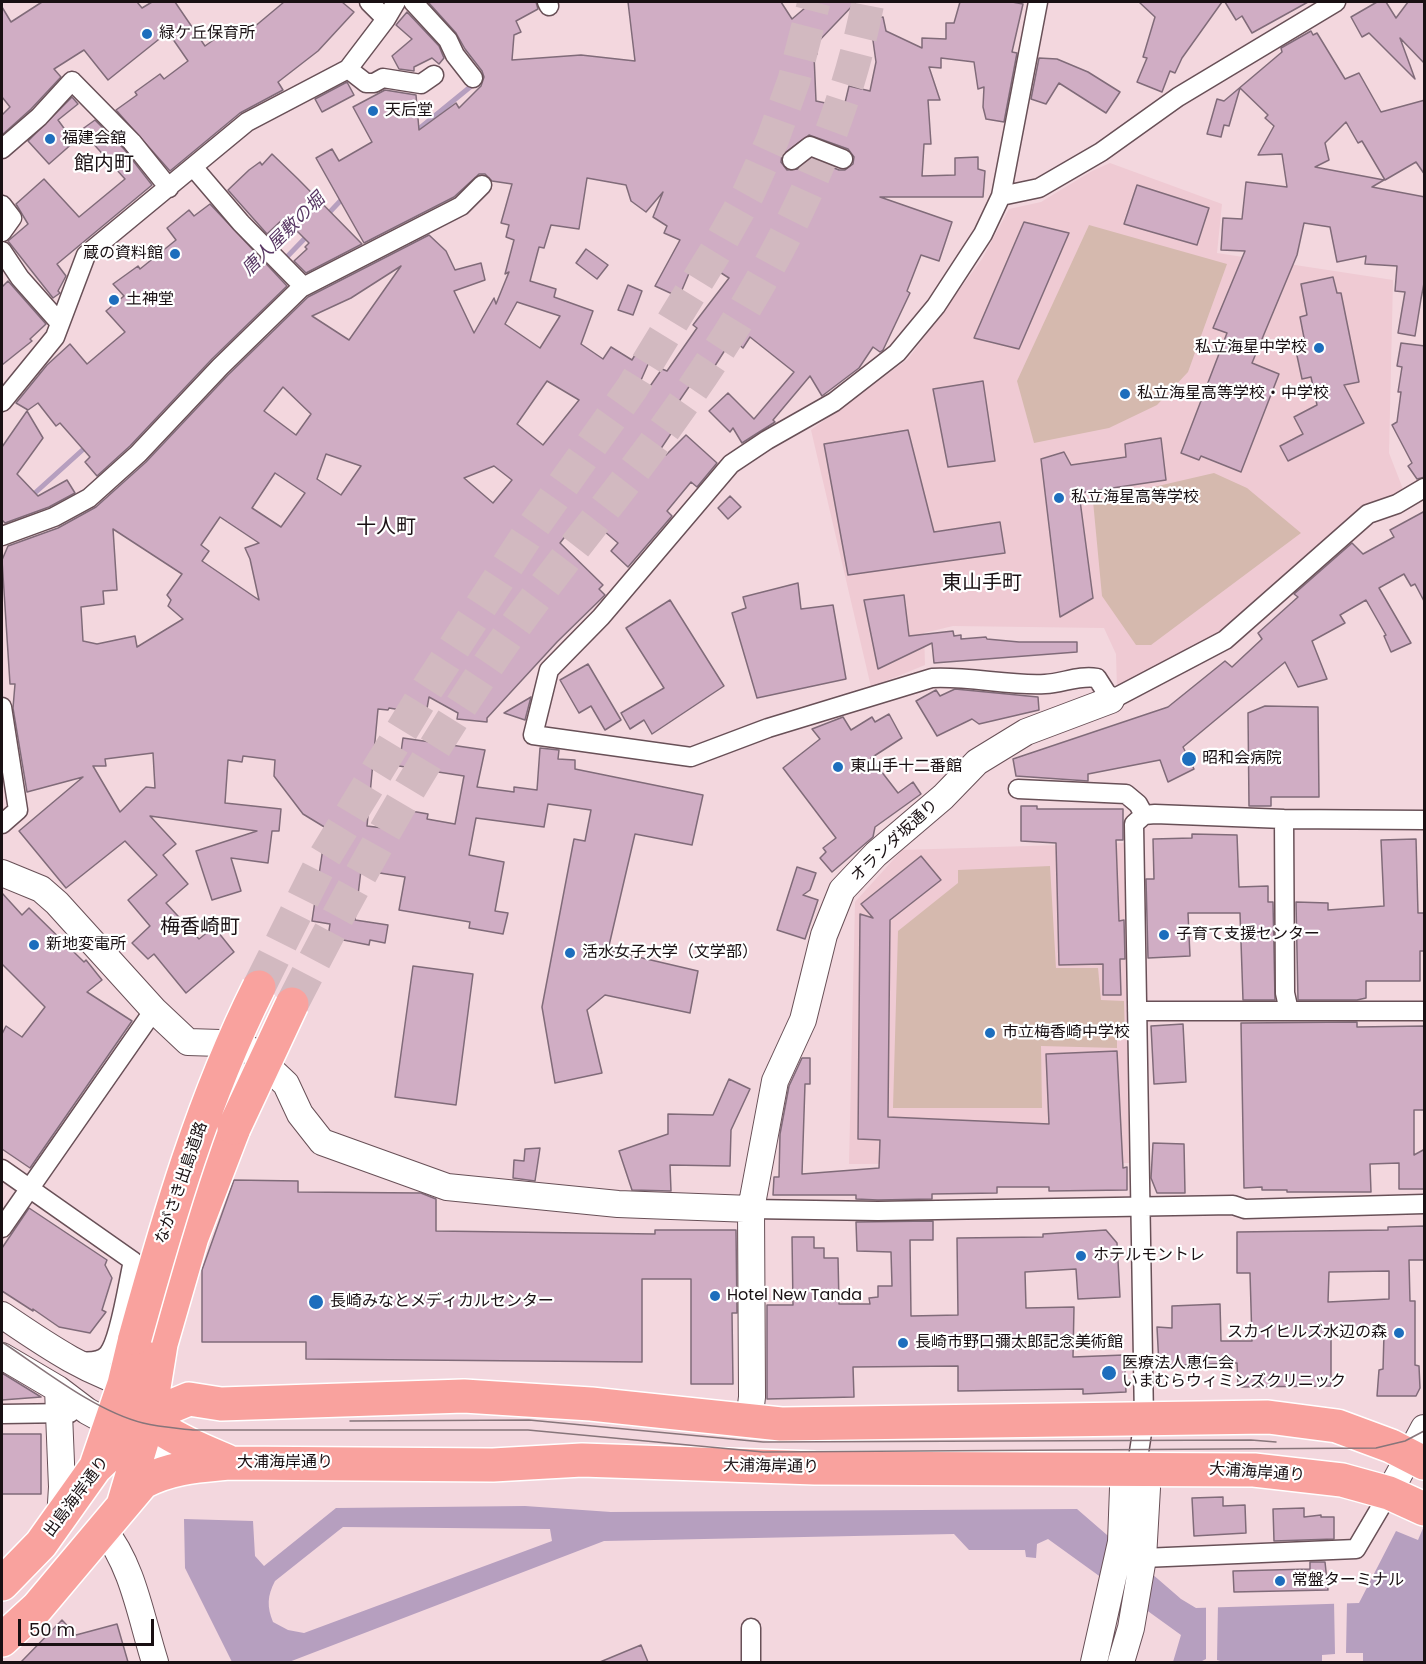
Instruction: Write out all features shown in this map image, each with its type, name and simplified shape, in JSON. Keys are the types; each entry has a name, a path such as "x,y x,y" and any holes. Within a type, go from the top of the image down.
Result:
{"highway":[{"name":"ながさき出島道路","path":"148,1341 166,1225 216,1086 259,987"},
{"name":"ながさき出島道路","path":"96,1468 112,1412 148,1341 246,1100 292,1004"},
{"path":"148,1341 168,1375 189,1399"},
{"path":"112,1412 189,1399 221,1404 464,1396 591,1404 781,1424 1144,1420 1237,1416 1337,1426 1391,1446 1420,1449"},
{"name":"ながさき出島道路","path":"112,1412 124,1502"},
{"path":"112,1412 231,1463"},
{"name":"大浦海岸通り","path":"124,1502 142,1482 165,1471 231,1463 493,1465 582,1460 803,1468 1254,1470 1341,1480 1389,1493 1425,1509"},
{"name":"出島海岸通り","path":"2,1584 41,1544 96,1468"},
{"path":"2,1640 37,1608 124,1502"}],"street":[{"path":"369,2 386,19"},
{"path":"2,402 55,337 86,255 248,122 348,69 396,2"},
{"path":"413,2 448,40 454,55 472,78"},
{"path":"1038,2 1001,196 983,234 936,306 897,353 834,402 767,440 731,465 601,616 549,670 533,735 691,757 768,728 932,678 1045,684 1085,676 1096,678 1111,700 1225,640 1368,514 1397,504 1425,488"},
{"path":"1001,196 1039,188 1101,152 1178,96 1336,2"},
{"path":"348,69 366,83 374,83 383,78 421,84 434,75"},
{"path":"2,149 39,117 72,81 125,134 169,188"},
{"path":"792,160 810,146 843,159"},
{"path":"194,168 280,264 303,286 301,288"},
{"path":"2,536 54,517 89,498 138,454 220,367 301,288 461,206 482,185"},
{"path":"2,205 12,218 2,232"},
{"path":"2,251 21,278 59,322"},
{"name":"オランダ坂通り","path":"749,1422 752,1397 751,1209 776,1081 803,1020 824,935 842,890 876,854 943,797 977,762 1026,732 1111,700"},
{"path":"2,707 18,810 2,824"},
{"path":"1018,789 1126,794 1138,804 1144,815"},
{"path":"1094,1662 1121,1542 1123,1488 1136,1470 1144,1420 1134,824 1144,815 1284,819 1425,819"},
{"path":"1284,819 1285,993 1289,1011"},
{"path":"2,873 41,889 57,903 154,1011 188,1042 220,1043 250,1050 286,1084 300,1114 322,1142 447,1187 618,1204 751,1209 878,1211 1233,1205 1245,1209 1425,1204"},
{"path":"2,1228 154,1011"},
{"path":"1137,1011 1425,1011"},
{"path":"2,1169 133,1261 115,1343 107,1356 91,1362 69,1360"},
{"path":"2,1315 69,1360 112,1412"},
{"path":"2,1356 112,1412"},
{"path":"2,1414 112,1412"},
{"path":"60,1519 112,1412"},
{"path":"1143,1558 1356,1549 1389,1493 1420,1449"},
{"path":"1121,1662 1131,1628 1143,1558 1147,1488 1136,1470"},
{"path":"103,1529 116,1544 155,1662"},
{"path":"751,1628 752,1662"}],"shaded area":[{"name":"私立海星高等学校・中学校","path":"1110,163 1222,204 1217,253 1393,280 1389,453 1403,489 1356,517 1221,635 1117,689 1116,654 1104,628 953,626 924,633 925,665 871,687 811,430 908,359 982,259 1009,209 1041,202 1092,171"},
{"path":"1089,225 1227,264 1188,372 1157,405 1109,428 1034,443 1017,381"},
{"path":"1214,473 1247,488 1301,533 1151,645 1136,645 1102,596 1093,501"},
{"name":"市立梅香崎中学校","path":"1124,843 1129,1163 849,1164 855,902 902,850"},
{"path":"1050,866 1056,968 1098,968 1101,1000 1124,1001 1125,1038 1117,1038 1117,1048 1041,1046 1042,1108 893,1108 898,931 958,883 958,870"},
{"path":"525,1506 611,1512 1077,1509 1181,1599 1196,1608 1359,1603 1396,1531 1418,1540 1424,1526 1424,1662 1173,1662 1181,1635 1048,1539 1037,1544 1036,1558 1026,1557 1025,1550 969,1550 954,1534 604,1541 289,1662 232,1662 185,1568 184,1519 253,1521 255,1556 264,1566 336,1508","holes":["343,1527 550,1529 552,1541 304,1633 288,1630 273,1622 271,1617 269,1597 275,1581"]}],"pier":[{"path":"1334,1601 1347,1601 1346,1653 1363,1653 1363,1662 1322,1662 1322,1655 1335,1654"},
{"path":"1206,1604 1218,1604 1217,1660 1224,1662 1200,1662 1206,1659"}],"building":[{"path":"42,2 137,2 142,8 152,2 175,2 205,46 233,26 241,38 284,2 342,2 354,12 318,51 278,82 283,90 240,113 170,171 116,110 137,95 135,92 160,74 164,79 188,61 168,32 108,80 84,50 54,69 61,77 2,135 2,115 10,107 2,97 2,7 11,22"},
{"path":"428,2 536,2 538,9 516,21 521,32 514,35 512,60 581,55 635,61 628,2 781,2 792,19 812,2 856,2 815,45 817,54 814,55 816,101 844,107 849,86 870,91 876,62 870,19 883,17 886,31 922,48 922,38 946,39 946,23 954,23 960,2 1023,4 1012,52 1017,53 1004,122 986,119 983,107 984,87 978,89 974,62 941,58 941,68 929,67 940,100 928,100 931,144 924,144 922,176 955,175 955,158 978,157 978,169 985,171 983,197 880,197 952,222 939,261 921,255 907,291 910,293 883,350 880,352 873,347 859,368 822,396 810,376 773,420 775,422 742,443 733,428 730,432 709,411 728,393 754,419 794,372 750,337 743,348 732,339 704,383 697,375 669,416 678,423 660,450 666,455 686,435 717,463 697,487 691,482 667,511 672,516 628,567 611,551 618,543 583,513 560,543 603,585 599,589 605,595 557,642 487,718 487,722 457,719 458,713 429,697 426,714 389,708 388,710 378,709 367,826 391,829 394,808 428,814 427,819 455,824 464,776 399,766 403,738 485,750 477,787 514,792 514,787 537,790 540,748 559,750 558,759 575,760 575,769 703,795 692,845 635,834 608,950 698,971 690,1013 605,995 587,1010 602,1073 555,1083 542,1007 574,839 585,841 591,810 548,804 544,827 476,818 469,855 504,862 495,911 508,913 503,934 469,928 470,922 399,910 405,877 361,870 355,920 388,925 385,943 370,940 369,945 328,937 330,924 312,921 326,828 303,814 274,776 275,760 243,756 242,762 228,760 225,803 281,809 279,831 272,831 268,863 231,858 241,891 212,900 196,851 257,831 150,816 176,844 163,855 188,884 166,903 199,939 214,927 234,952 186,993 154,954 148,959 132,943 150,926 128,900 157,875 125,841 66,888 19,831 83,777 27,792 13,708 15,684 10,684 2,560 8,546 58,528 96,507 146,462 228,375 308,297 429,235 446,251 455,270 481,263 485,280 454,291 474,333 494,298 496,304 509,272 505,274 514,240 506,237 509,225 501,223 512,184 492,181 485,174 479,174 454,197 364,243 316,158 332,149 339,161 372,142 353,107 385,90 416,95 419,130 456,103 459,108 481,86 484,77 456,33","holes":["809,135 848,149 854,157 853,164 845,170 839,170 812,159 798,169 787,170 781,162 782,155","587,178 626,185 631,201 646,212 663,192 653,217 667,226 664,233 680,240 655,286 679,297 690,271 693,273 701,260 729,278 693,325 697,328 667,371 662,369 646,392 638,387 649,362 635,355 632,360 611,347 603,359 581,344 593,311 554,297 556,289 530,281 539,247 544,248 551,225 579,229","401,266 349,340 312,316 351,298","517,302 560,316 540,348 505,324","547,381 579,400 543,445 517,424","283,387 311,414 296,435 264,411","326,454 361,466 341,495 317,479","494,466 512,480 493,503 464,478","275,473 305,493 281,527 252,508","220,517 259,543 245,548 250,559 259,600 202,561 209,551 201,545","113,529 182,574 167,595 171,600 168,606 183,619 137,647 135,636 97,644 83,641 81,607 104,604 103,591 117,590","153,753 155,788 146,787 120,812 93,766 106,766 105,759"]},
{"path":"1139,2 1222,2 1182,58 1175,73 1170,71 1162,92 1137,82 1147,58 1143,57 1155,17"},
{"path":"1225,2 1308,2 1252,33 1242,16 1236,20"},
{"path":"1377,2 1386,2 1396,18 1408,2 1425,2 1425,64 1400,38 1415,79 1369,33 1362,37 1351,17"},
{"path":"407,12 439,46 444,58 439,64 432,58 414,67 414,71 399,69 392,56 412,39 396,25"},
{"path":"1311,31 1313,35 1317,33 1345,79 1359,73 1381,112 1425,100 1425,175 1416,162 1385,180 1362,141 1358,143 1346,122 1325,143 1329,160 1315,167 1384,180 1372,187 1425,197 1425,278 1415,336 1398,333 1405,292 1395,291 1397,266 1365,264 1366,256 1337,262 1330,227 1304,223 1297,255 1252,363 1279,374 1241,472 1201,456 1199,460 1181,453 1227,333 1213,328 1245,251 1221,250 1223,218 1242,219 1246,182 1287,187 1282,154 1258,155 1274,126 1265,118 1268,115 1240,88 1229,126 1224,125 1221,137 1207,134 1217,99 1224,101 1282,52 1281,48"},
{"path":"1039,58 1057,59 1088,72 1120,92 1106,113 1059,83 1046,104 1031,99"},
{"path":"347,82 354,95 322,112 315,99"},
{"name":"福建会舘","path":"72,97 78,104 58,120 74,142 49,164 28,141"},
{"path":"95,120 124,149 152,185 57,264 66,276 58,291 60,293 53,298 8,241 28,224 16,204 44,179 79,217 125,179 81,130"},
{"path":"272,154 362,244 306,273 294,261 307,249 305,247 309,243 284,218 267,234 228,190 249,170 260,162 262,165"},
{"path":"1137,185 1209,208 1197,245 1124,224"},
{"path":"210,204 287,286 212,359 130,446 97,476 85,462 90,457 60,423 56,426 38,403 28,410 16,403 47,365 70,344 87,364 125,332 106,311 124,296 113,284 138,266 140,269 176,240 167,228 189,210 194,216"},
{"path":"1024,222 1069,233 1019,349 974,338"},
{"path":"586,249 608,265 597,279 576,263"},
{"path":"1333,277 1337,293 1341,293 1359,382 1344,385 1364,423 1288,461 1280,446 1303,434 1294,417 1317,405 1311,377 1302,379 1296,351 1306,348 1300,317 1307,315 1301,284"},
{"path":"8,281 46,324 30,339 32,341 2,365 2,287"},
{"path":"628,285 642,291 633,315 618,310"},
{"path":"1401,343 1425,346 1425,477 1417,479 1408,466 1412,463 1392,425 1397,422 1401,392 1398,392 1402,367 1397,366"},
{"path":"983,381 995,461 948,467 933,389"},
{"path":"27,411 43,438 17,474 38,496 67,480 75,493 49,507 5,523 2,520 2,447"},
{"path":"908,430 934,532 1000,522 1005,553 848,575 824,444"},
{"path":"1161,438 1166,480 1079,493 1093,598 1060,617 1041,459 1064,452 1071,465 1126,457 1125,444"},
{"path":"730,496 741,507 728,519 718,508"},
{"path":"1425,511 1425,603 1415,584 1411,586 1404,574 1379,588 1411,643 1391,652 1384,636 1386,635 1366,600 1340,615 1345,623 1312,641 1327,679 1298,687 1285,662 1183,747 1194,769 1168,782 1160,760 1088,774 1088,781 1016,776 1013,759 1168,707 1225,661 1232,667 1262,639 1258,633 1298,597 1294,594 1352,543 1363,554 1394,537 1390,530"},
{"path":"798,583 801,609 833,605 846,679 757,698 732,613 746,608 743,597"},
{"path":"904,595 909,636 953,631 954,636 961,635 961,639 986,637 987,639 1019,642 1077,642 1077,652 934,663 932,643 878,669 864,600"},
{"path":"670,600 724,686 652,734 644,720 630,729 621,713 664,688 626,628"},
{"path":"588,664 621,720 605,730 591,706 579,713 560,680"},
{"path":"955,689 1038,697 1039,710 979,724 972,719 937,736 916,701 936,690 940,696"},
{"path":"531,697 525,720 504,713"},
{"path":"1265,706 1318,707 1319,797 1271,797 1271,806 1249,806 1248,713"},
{"path":"889,714 902,738 871,758 898,793 913,782 921,794 875,827 873,837 832,872 820,858 826,852 823,848 836,838 783,768 820,739 812,729 843,717 851,730 872,717 875,722"},
{"path":"1021,806 1037,806 1037,809 1123,809 1123,840 1116,840 1119,921 1124,920 1125,959 1120,959 1121,995 1103,995 1103,964 1059,965 1056,843 1021,841"},
{"path":"1192,834 1237,835 1239,887 1268,886 1268,902 1273,902 1275,1000 1243,1000 1240,913 1188,913 1190,956 1148,958 1146,879 1154,879 1153,839 1192,838"},
{"path":"1416,839 1418,913 1425,913 1425,951 1420,951 1420,981 1366,981 1366,998 1357,1000 1298,1000 1296,902 1328,903 1328,910 1384,906 1381,840"},
{"path":"921,856 941,880 890,920 888,1117 1049,1124 1046,1054 1117,1051 1123,1168 1127,1167 1127,1190 1049,1191 1049,1187 997,1187 997,1193 932,1194 932,1199 878,1200 856,1199 856,1195 773,1195 774,1177 779,1177 780,1134 789,1086 802,1058 810,1058 810,1084 805,1084 802,1174 879,1168 880,1140 858,1139 860,914 873,918 861,904"},
{"path":"797,867 816,873 810,890 803,895 818,900 805,939 777,930"},
{"path":"2,893 22,915 29,908 84,962 86,960 102,980 87,992 132,1021 30,1168 2,1149 2,1034 6,1026 22,1037 45,1007 2,964"},
{"path":"413,966 473,974 456,1105 395,1097"},
{"path":"1357,1022 1357,1027 1425,1026 1425,1110 1414,1110 1414,1155 1425,1149 1425,1189 1399,1189 1399,1163 1370,1164 1371,1192 1287,1192 1287,1190 1262,1190 1262,1187 1244,1188 1241,1023"},
{"path":"1183,1024 1186,1082 1154,1084 1151,1026"},
{"path":"729,1079 750,1089 731,1130 730,1166 670,1165 671,1191 632,1190 619,1151 668,1134 668,1114 713,1115"},
{"path":"1153,1143 1184,1144 1185,1193 1157,1193 1151,1178"},
{"path":"540,1148 535,1181 513,1178 514,1160 524,1161 525,1149"},
{"name":"長崎みなとメディカルセンター","path":"234,1180 298,1181 298,1192 421,1193 436,1199 436,1231 655,1234 655,1230 736,1230 737,1313 732,1313 733,1384 691,1384 691,1279 642,1279 642,1362 306,1359 306,1342 202,1342 202,1270"},
{"path":"29,1208 107,1260 105,1265 112,1278 102,1310 106,1312 90,1333 59,1327 2,1291 2,1248"},
{"path":"933,1221 933,1240 910,1240 911,1316 958,1315 957,1238 1043,1237 1043,1234 1106,1230 1117,1243 1120,1297 1078,1299 1076,1269 1025,1272 1026,1308 1074,1307 1073,1357 1124,1355 1126,1392 1083,1394 1083,1389 958,1391 958,1366 853,1367 854,1397 767,1399 767,1305 793,1305 792,1237 814,1237 814,1248 824,1248 824,1258 838,1258 839,1304 870,1304 869,1298 878,1297 878,1286 892,1286 891,1252 857,1251 856,1222"},
{"path":"1425,1226 1425,1260 1409,1260 1410,1301 1415,1301 1415,1365 1419,1366 1420,1388 1416,1396 1377,1396 1379,1370 1383,1369 1384,1334 1331,1336 1331,1386 1238,1387 1237,1363 1159,1366 1157,1327 1172,1328 1172,1306 1220,1304 1221,1341 1252,1341 1250,1273 1237,1273 1237,1232 1388,1230 1388,1227","holes":["1389,1271 1389,1299 1328,1302 1329,1272"]},
{"path":"2,1373 41,1397 2,1400"},
{"path":"2,1434 41,1434 41,1494 2,1494"},
{"path":"1223,1497 1223,1506 1245,1505 1246,1533 1194,1536 1192,1498"},
{"path":"1304,1508 1304,1517 1321,1515 1321,1517 1334,1517 1334,1539 1274,1541 1273,1509"},
{"name":"常盤ターミナル","path":"1310,1562 1325,1562 1328,1590 1234,1592 1233,1571 1310,1569"},
{"path":"62,1620 76,1635 117,1624 128,1662 21,1662"},
{"path":"641,1645 648,1662 600,1662"}],"waterway":[{"name":"唐人屋敷の堀","path":"415,132 475,83"},
{"name":"唐人屋敷の堀","path":"326,216 344,197"},
{"name":"唐人屋敷の堀","path":"282,262 309,234"},
{"name":"唐人屋敷の堀","path":"36,492 88,445"}],"tunnel":[{"path":"259,987 321,863 427,689 526,537 632,388 748,194 772,141 794,80 814,2"},
{"path":"292,1004 367,863 421,770 478,680 528,608 674,416 707,369 767,270 794,219 838,113 855,58 868,2"}],"tram line":[{"path":"2,1342 70,1388 106,1409 143,1423 193,1430 528,1430 763,1452 1376,1448 1405,1441 1424,1431"},
{"path":"350,1421 529,1420 763,1442 1251,1440 1276,1442"}],"place":[{"name":"緑ケ丘保育所","path":"147,34"},
{"name":"天后堂","path":"373,111"},
{"name":"福建会舘","path":"50,139"},
{"name":"蔵の資料館","path":"175,254"},
{"name":"土神堂","path":"114,300"},
{"name":"私立海星中学校","path":"1319,348"},
{"name":"私立海星高等学校・中学校","path":"1125,394"},
{"name":"私立海星高等学校","path":"1059,498"},
{"name":"昭和会病院","path":"1189,759"},
{"name":"東山手十二番館","path":"838,767"},
{"name":"子育て支援センター","path":"1164,935"},
{"name":"新地変電所","path":"34,945"},
{"name":"活水女子大学（文学部）","path":"570,953"},
{"name":"市立梅香崎中学校","path":"990,1033"},
{"name":"ホテルモントレ","path":"1081,1256"},
{"name":"Hotel New Tanda","path":"715,1296"},
{"name":"長崎みなとメディカルセンター","path":"316,1302"},
{"name":"スカイヒルズ水辺の森","path":"1399,1333"},
{"name":"長崎市野口彌太郎記念美術館","path":"903,1343"},
{"name":"医療法人恵仁会 いまむらウィミンズクリニック","path":"1109,1373"},
{"name":"常盤ターミナル","path":"1280,1581"}],"district":[{"name":"館内町","path":"104,165"},
{"name":"十人町","path":"386,528"},
{"name":"東山手町","path":"982,584"},
{"name":"梅香崎町","path":"200,928"}]}
